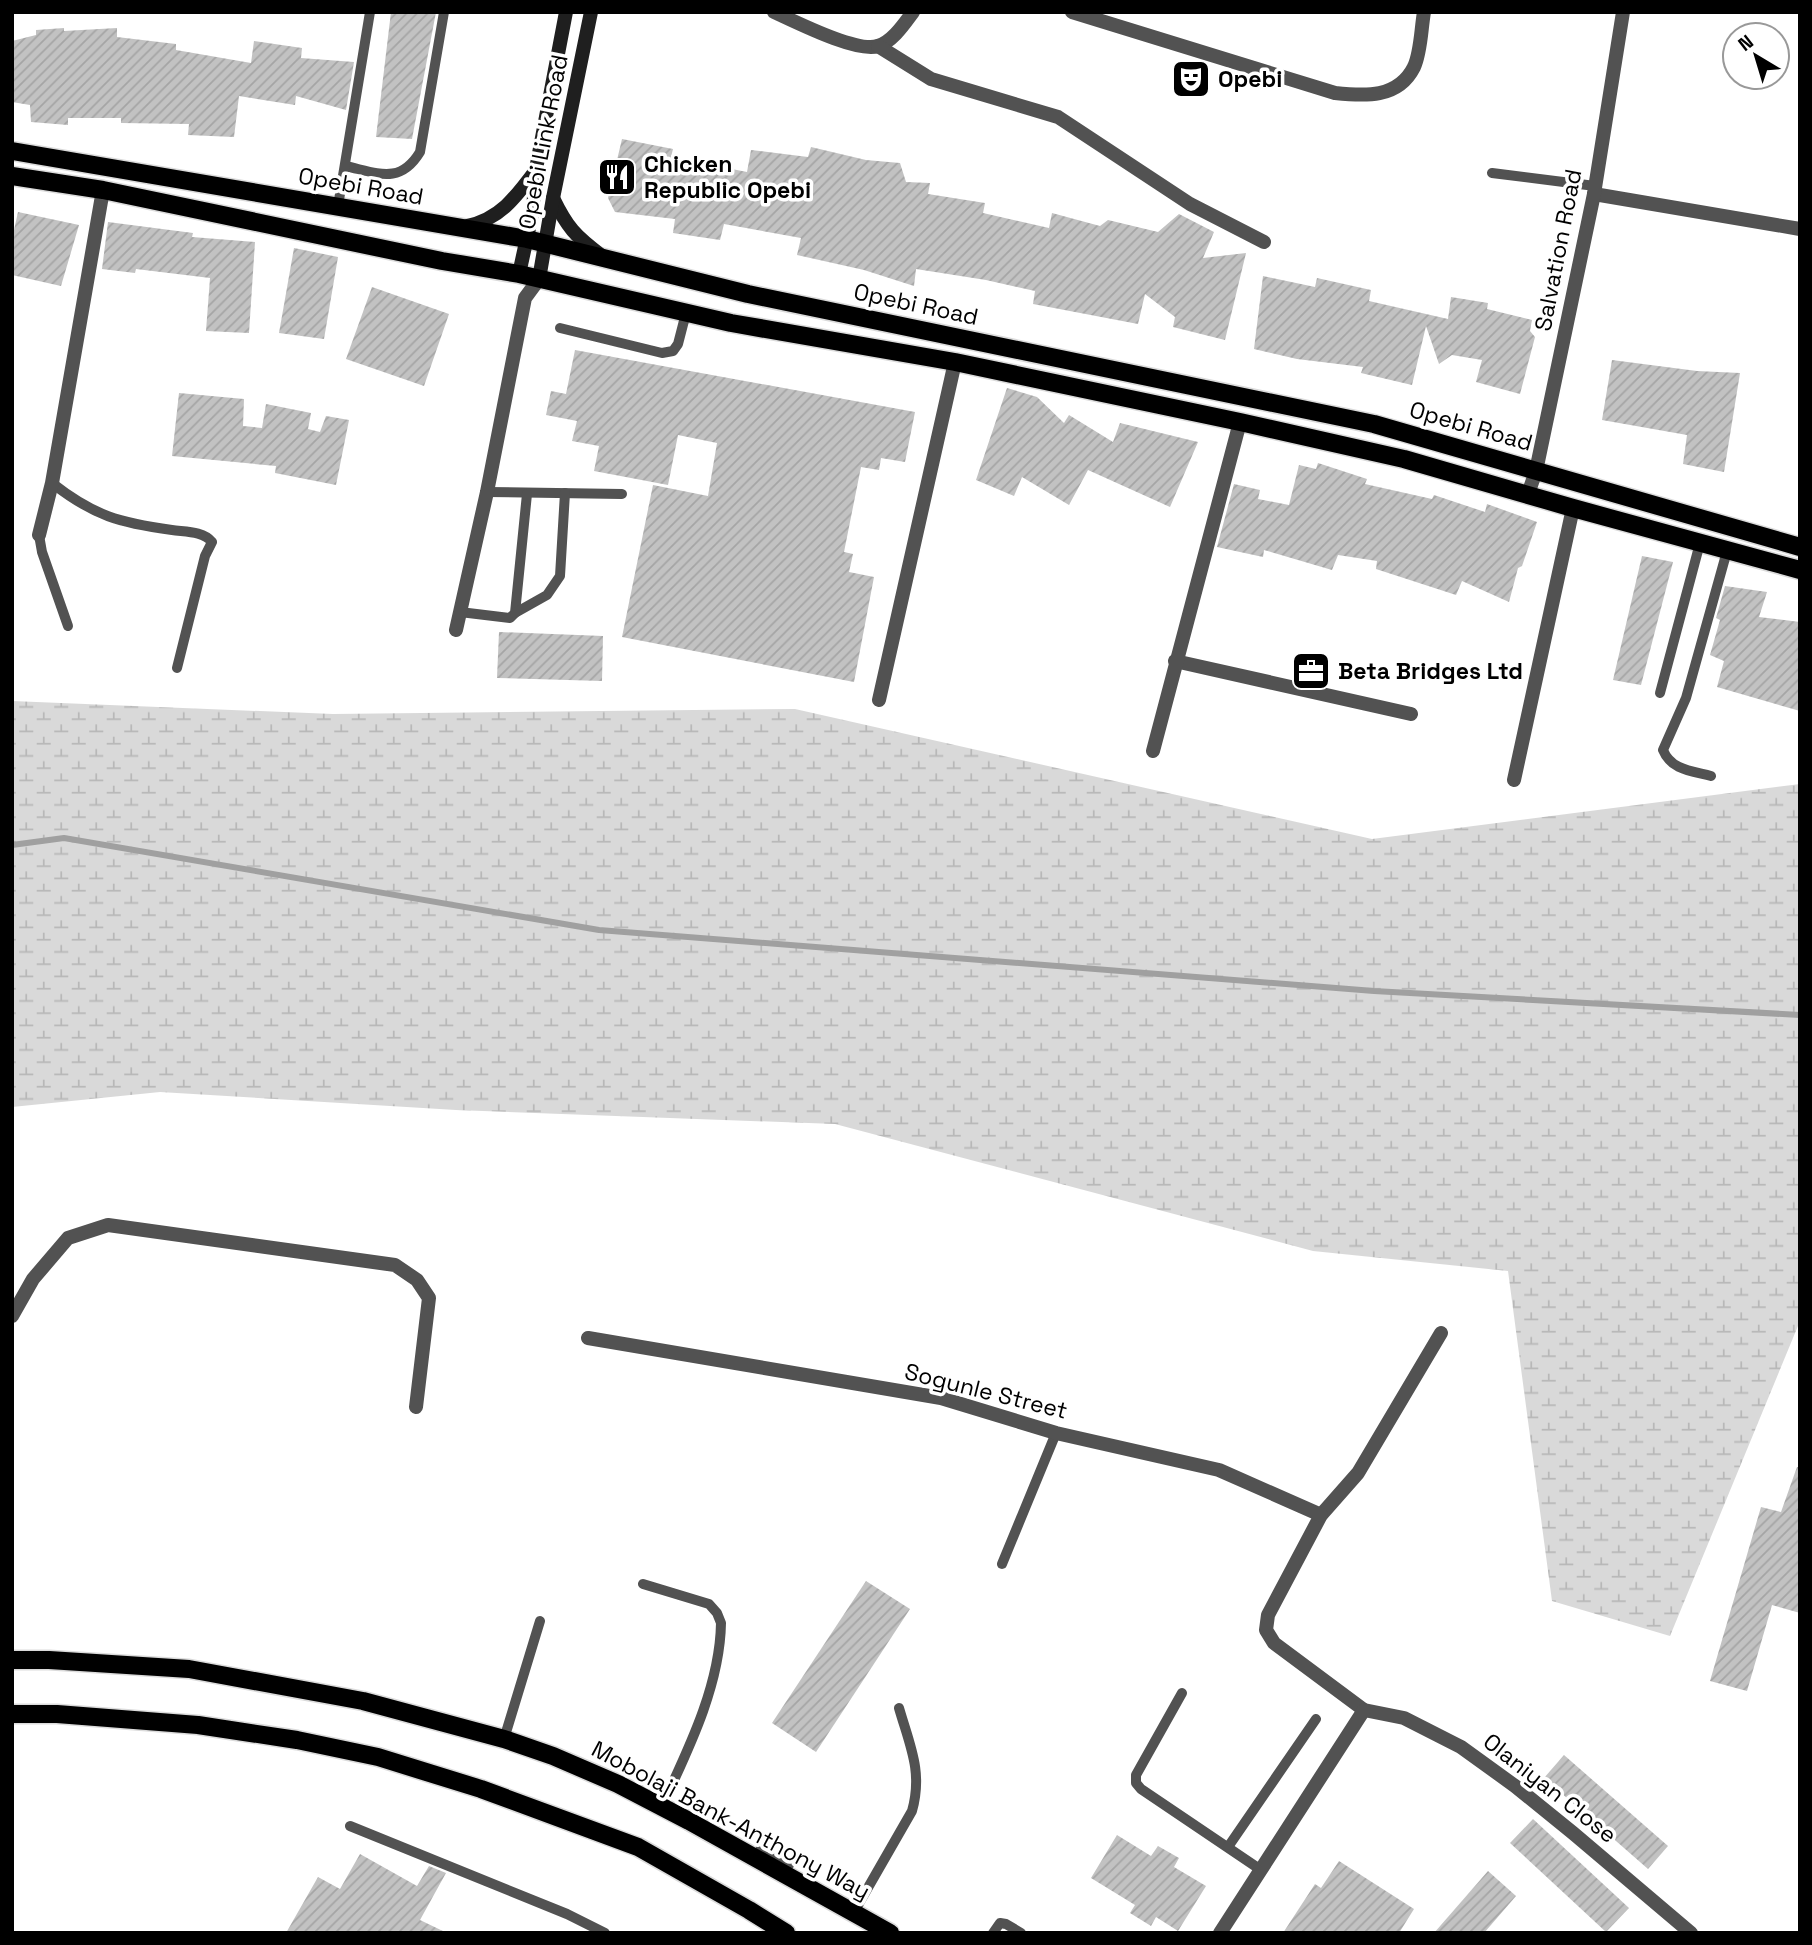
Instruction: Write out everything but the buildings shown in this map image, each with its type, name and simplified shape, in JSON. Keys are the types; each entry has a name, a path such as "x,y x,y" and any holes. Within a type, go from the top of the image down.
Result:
{"main road":[{"name":"Opebi Link Road","path":"519,274 533,209 537,169 566,12"},
{"name":"Opebi Link Road","path":"539,279 591,12"},
{"name":"Opebi Road","path":"12,151 527,239 748,294 1374,424 1800,547"},
{"path":"461,228 483,223 498,214 514,200 537,169"},
{"path":"12,176 103,190 442,261 519,274 731,323 955,362 1404,458 1573,508 1800,569"},
{"path":"553,198 566,224 584,243 608,261"},
{"name":"Mobolaji Bank-Anthony Way","path":"12,1660 188,1670 363,1701 504,1739 553,1756 662,1806 890,1933"},
{"path":"12,1714 57,1714 198,1725 297,1740 378,1757 481,1788 638,1847 786,1933"}],"street":[{"path":"774,12 863,47 878,46 896,34 914,12"},
{"path":"1072,12 1335,93 1364,96 1390,91 1405,80 1415,66 1424,12"},
{"name":"Salvation Road","path":"1528,494 1536,471 1595,190 1623,12"},
{"path":"878,46 931,79 1058,117 1190,204 1264,242"},
{"path":"39,535 52,483 103,190"},
{"path":"1595,190 1800,229"},
{"path":"456,630 487,492 525,298 519,274"},
{"path":"525,298 539,279"},
{"path":"880,700 955,362"},
{"path":"1153,751 1240,422"},
{"path":"1514,780 1573,508"},
{"path":"1175,661 1412,714"},
{"path":"12,1316 33,1279 68,1238 108,1225 395,1265 417,1280 429,1298 416,1407"},
{"path":"1220,1933 1364,1710 1275,1643 1266,1630 1268,1615 1321,1516 1358,1473 1441,1334"},
{"name":"Sogunle Street","path":"588,1338 941,1398 1056,1433 1219,1470 1321,1516"},
{"name":"Olaniyan Close","path":"1364,1710 1404,1718 1461,1747 1515,1786 1691,1933"}],"lane":[{"path":"338,206 370,12"},
{"path":"345,166 392,175 412,165 420,152 444,12"},
{"path":"1492,173 1595,190"},
{"path":"560,328 662,352 673,351 678,344 687,313"},
{"path":"52,483 72,499 104,516 123,522 197,533 212,542 205,556 177,668"},
{"path":"487,492 622,494"},
{"path":"460,612 510,618 547,596 560,576 565,493"},
{"path":"515,613 527,494"},
{"path":"39,535 41,552 68,626"},
{"path":"1660,693 1700,543"},
{"path":"1711,776 1676,767 1666,760 1662,751 1686,698 1727,551"},
{"path":"1002,1564 1056,1433"},
{"path":"643,1584 709,1604 721,1623 710,1689 681,1766 662,1806"},
{"path":"504,1739 540,1622"},
{"path":"1182,1693 1136,1775 1136,1783 1261,1870"},
{"path":"854,1912 912,1811 916,1796 918,1776 899,1708"},
{"path":"1228,1847 1316,1720"},
{"path":"350,1826 567,1914 605,1933"},
{"path":"760,1850 789,1865"},
{"path":"993,1933 1000,1923 1021,1933"}],"green space":[{"path":"12,701 333,714 795,709 1372,839 1800,784 1800,1321 1670,1636 1552,1601 1508,1271 1313,1251 835,1124 456,1110 160,1092 12,1107"}],"waterway":[{"path":"12,845 64,838 599,930 1374,991 1800,1015"}],"place":[{"name":"Opebi","path":"1191,79"},
{"name":"Chicken Republic Opebi","path":"617,177"},
{"name":"Beta Bridges Ltd","path":"1311,671"}]}
